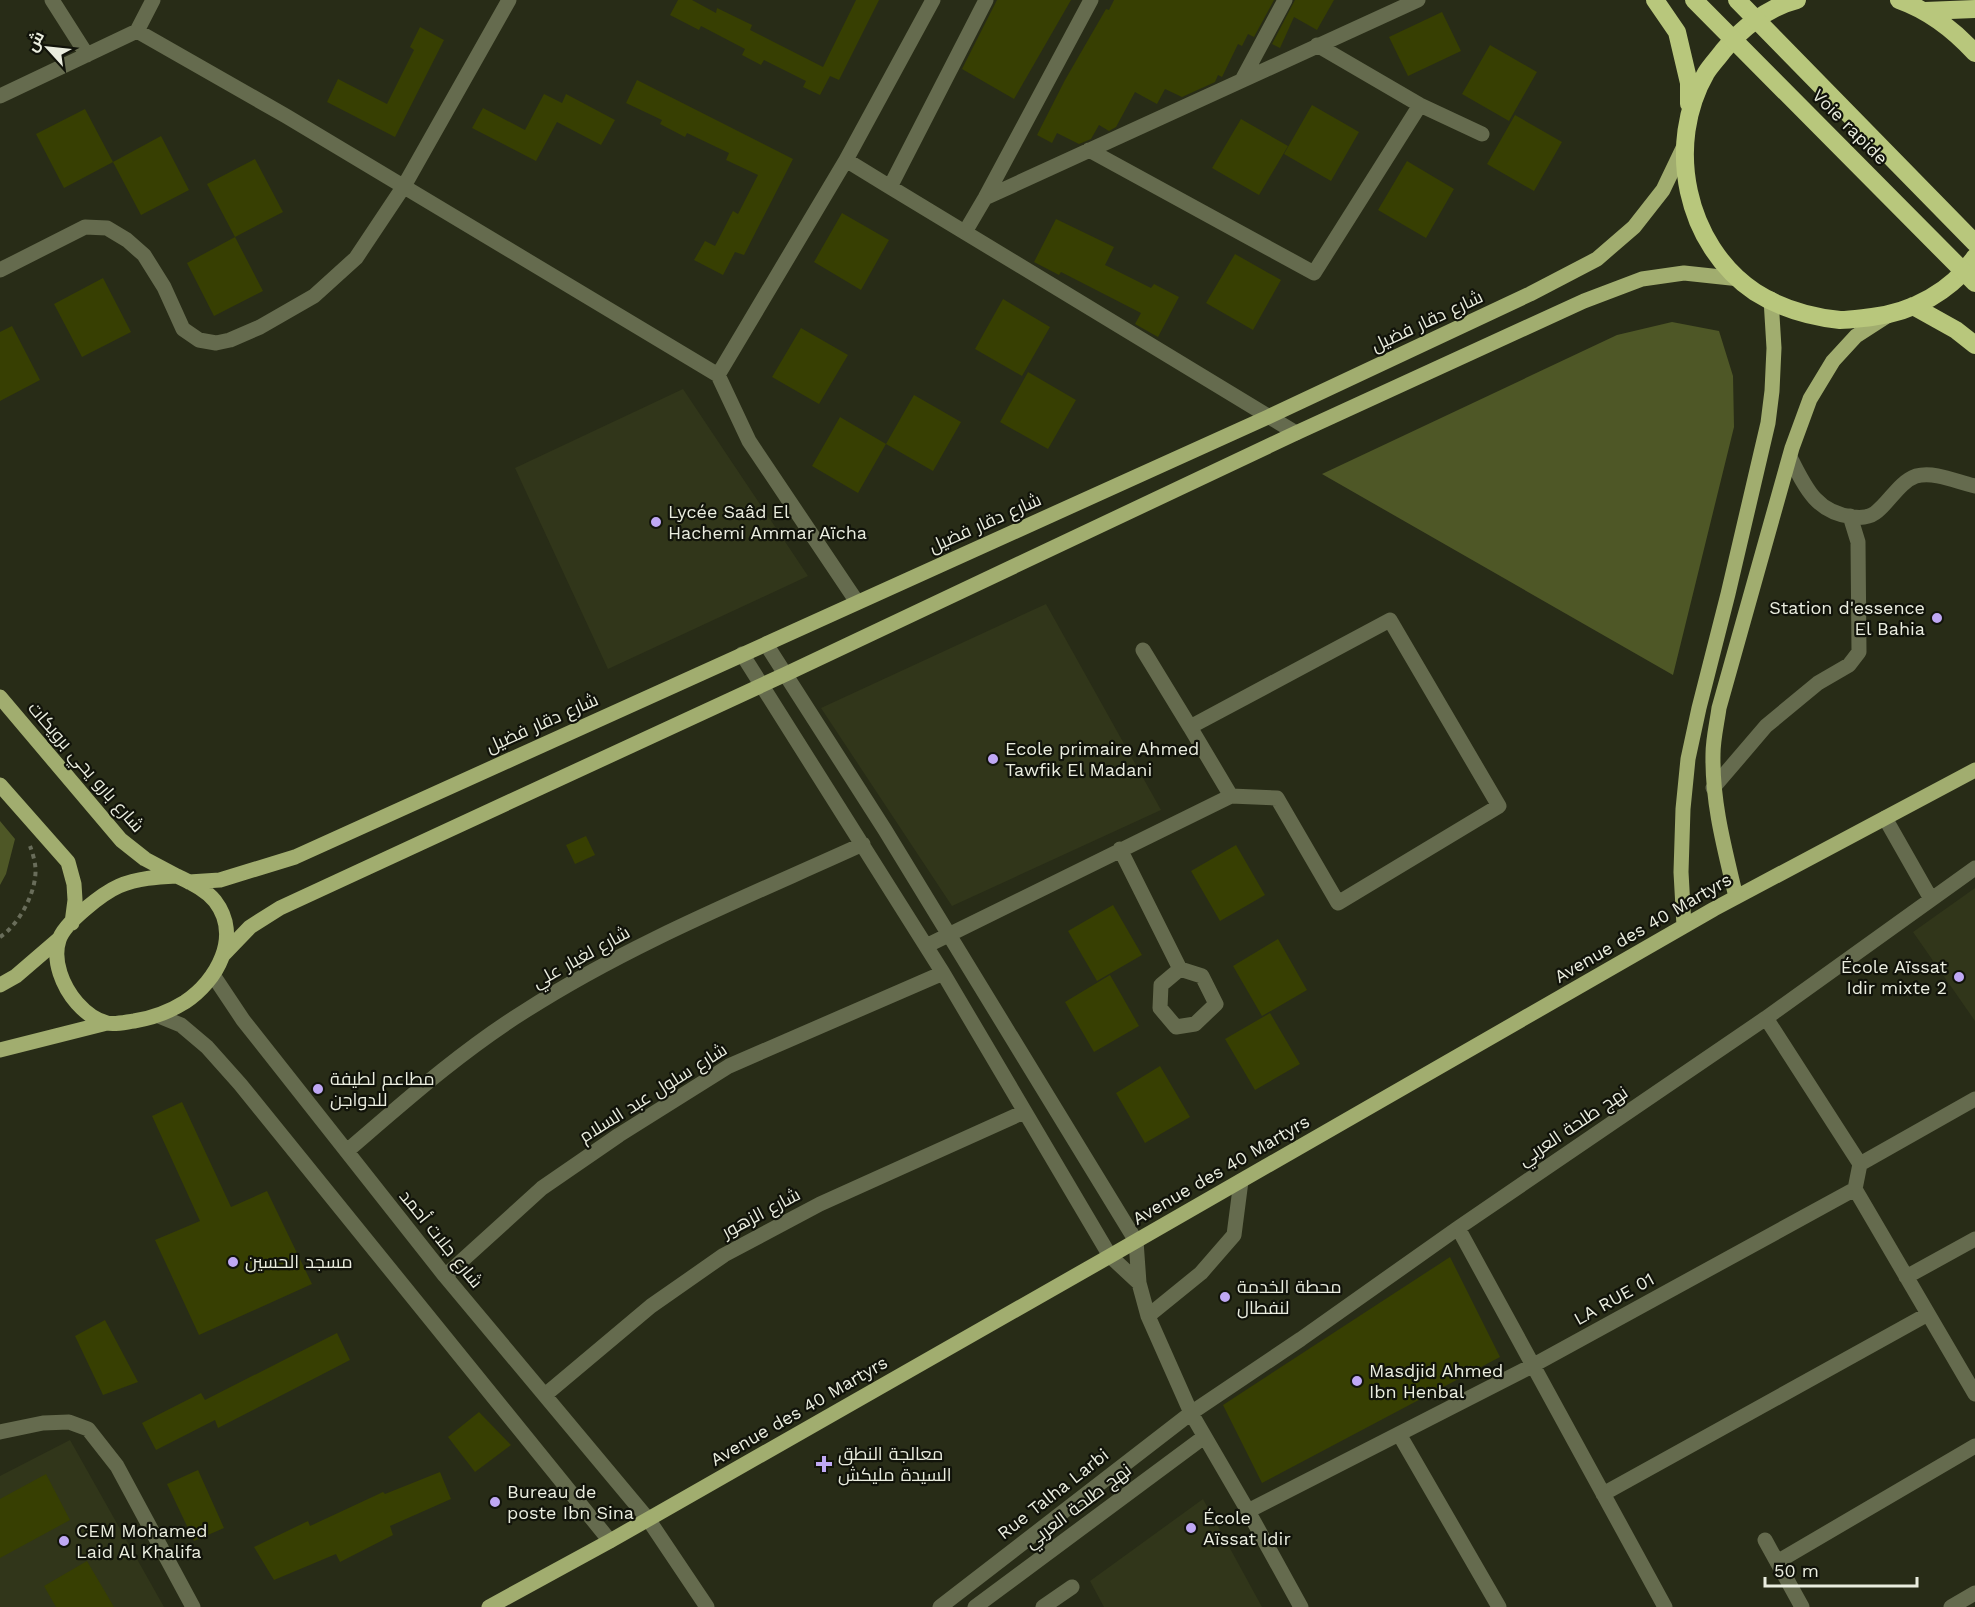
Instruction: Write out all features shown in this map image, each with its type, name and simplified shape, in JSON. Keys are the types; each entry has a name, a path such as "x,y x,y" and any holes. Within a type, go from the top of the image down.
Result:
{"highway":[{"path":"1655,0 1677,33 1689,82 1689,116 1684,144 1689,200 1708,242 1724,265 1755,292 1797,312 1842,320 1888,315 1913,306 1944,290 1975,257"},
{"name":"Voie rapide","path":"1694,0 1975,283"},
{"name":"Voie rapide","path":"1737,0 1975,243"},
{"path":"1689,116 1706,73 1736,36 1766,14 1797,0"},
{"path":"1913,4 1975,9"},
{"path":"1913,4 1956,32 1975,53"},
{"path":"1913,306 1956,330 1975,345"}],"main road":[{"name":"شارع دقار فضيل","path":"183,879 220,880 295,857 1268,417 1530,294 1597,259 1634,227 1663,190 1684,144"},
{"path":"0,1050 107,1023 159,1016 186,1002 213,975 224,954 250,927 280,908 1584,301 1642,279 1684,273 1740,279"},
{"path":"1684,926 1681,872 1682,820 1689,759 1699,708 1768,423 1774,348 1771,299"},
{"path":"1736,897 1717,819 1713,788 1713,751 1719,708 1790,457 1810,399 1833,362 1856,336 1888,315"},
{"path":"1728,594 1749,600"},
{"name":"شارع بارو يحي برويكات","path":"0,697 122,840 145,859 183,879"},
{"name":"Avenue des 40 Martyrs","path":"489,1607 1110,1256 1684,926 1975,770"},
{"path":"0,784 68,862 75,884 71,924"},
{"path":"0,985 16,975 59,939 97,899 119,886 144,878 183,879 200,887 215,902 225,919 224,954"},
{"path":"59,939 57,962 62,981 74,1000 87,1014 107,1023"}],"street":[{"path":"52,0 87,55"},
{"path":"0,96 137,31 153,0"},
{"path":"0,270 85,227 107,228 127,240 144,255 164,287 183,329 199,340 216,343 230,340 260,327 315,296 357,258 404,186 509,0"},
{"path":"718,375 846,160 933,0"},
{"path":"890,187 986,0"},
{"path":"965,232 1091,0"},
{"path":"1242,80 1285,0"},
{"path":"985,198 1418,0"},
{"path":"137,31 404,186 718,375 749,441 857,602"},
{"path":"1317,45 1420,105 1482,134"},
{"path":"1089,150 1314,273 1420,105"},
{"path":"846,160 1296,434"},
{"path":"1790,457 1803,483 1817,503 1841,516 1862,518 1873,514 1898,489 1916,477 1939,476 1975,486"},
{"path":"1713,788 1766,726 1818,683 1849,665 1859,652 1858,542 1850,516"},
{"path":"927,946 1231,796 1277,798 1338,903 1499,806 1390,620 1190,727"},
{"path":"766,644 949,935 1136,1241 1139,1283 1148,1316 1191,1413 1301,1607"},
{"path":"1143,650 1231,796"},
{"path":"742,654 927,946 1110,1256 1139,1283"},
{"path":"1885,818 1931,899"},
{"name":"شارع لغبار علي","path":"347,1151 441,1071 524,1011 631,950 862,844"},
{"path":"1120,849 1180,969"},
{"name":"نهج طلحة العربي","path":"1191,1413 1767,1018 1975,868"},
{"name":"شارع سلول عبد السلام","path":"445,1276 542,1188 619,1135 729,1066 943,973"},
{"name":"شارع جلات أحمد","path":"213,975 243,1020 445,1276 648,1519 707,1607"},
{"path":"159,1016 181,1025 207,1047 240,1084 610,1540"},
{"path":"1767,1018 1860,1164 1855,1189 1975,1394"},
{"path":"1860,1164 1975,1099"},
{"name":"شارع الزهور","path":"545,1395 651,1306 724,1255 820,1204 1024,1112"},
{"path":"1148,1316 1201,1273 1234,1234 1241,1181"},
{"name":"LA RUE 01","path":"1248,1511 1533,1366 1855,1189"},
{"path":"1458,1228 1665,1607"},
{"path":"1906,1277 1975,1239"},
{"path":"1603,1494 1928,1314"},
{"name":"Rue Talha Larbi","path":"940,1607 1191,1413"},
{"path":"0,1432 69,1422 88,1429 117,1466 193,1607"},
{"path":"1399,1434 1499,1607"},
{"name":"نهج طلحة العربي","path":"975,1607 1204,1437"},
{"path":"1777,1562 1975,1446"},
{"path":"1765,1540 1802,1607"},
{"path":"1043,1607 1072,1587"},
{"path":"1951,1607 1975,1593"}],"path":[{"path":"0,937 21,917 32,892 36,866 28,841"}],"shaded area":[{"path":"1672,322 1719,331 1733,376 1734,427 1673,675 1322,474 1617,335"},
{"name":"Lycée Saâd El Hachemi Ammar Aïcha","path":"683,389 808,576 608,669 515,468"},
{"name":"Ecole primaire Ahmed Tawfik El Madani","path":"1046,604 1161,810 952,906 821,708"},
{"path":"0,821 15,839 6,874 0,885"},
{"name":"École Aïssat Idir mixte 2","path":"1975,888 1975,1021 1913,932"},
{"name":"CEM Mohamed Laid Al Khalifa","path":"70,1440 164,1607 0,1607 0,1476"},
{"name":"École Aïssat Idir","path":"1203,1499 1262,1607 1104,1607 1090,1581"}],"building":[{"path":"678,0 692,0 716,13 717,8 752,25 750,30 823,67 856,0 879,0 839,80 830,76 820,95 803,87 806,81 764,60 761,65 742,55 745,49 701,26 699,30 670,15"},
{"path":"997,0 1071,0 1014,99 962,69"},
{"path":"1114,0 1274,0 1254,37 1248,34 1242,46 1238,44 1222,77 1218,75 1215,82 1182,97 1165,89 1157,104 1135,92 1116,127 1109,131 1099,125 1091,139 1079,144 1057,133 1052,143 1037,135 1065,80 1106,9 1109,10"},
{"path":"1295,0 1334,0 1317,30 1294,17 1280,48 1272,44"},
{"path":"1442,12 1461,51 1408,76 1389,37"},
{"path":"420,27 444,40 395,137 327,102 338,79 387,104 414,50 410,47"},
{"path":"1490,45 1537,72 1509,121 1462,94"},
{"path":"637,80 793,159 744,255 735,252 723,275 694,260 705,241 715,246 733,211 738,214 758,175 726,160 729,153 687,133 685,137 660,124 662,120 626,103"},
{"path":"544,94 562,103 566,94 615,120 601,145 557,122 536,161 472,128 483,108 525,130"},
{"path":"1312,105 1359,132 1331,181 1284,154"},
{"path":"85,109 113,162 64,188 36,134"},
{"path":"1515,115 1562,142 1534,191 1487,164"},
{"path":"1241,119 1288,146 1259,195 1212,168"},
{"path":"161,136 189,190 141,215 113,162"},
{"path":"255,159 283,212 235,237 207,184"},
{"path":"1407,161 1454,189 1426,238 1378,210"},
{"path":"842,213 889,240 861,290 814,262"},
{"path":"1056,219 1114,247 1105,265 1151,288 1154,284 1179,297 1158,337 1135,324 1141,313 1061,272 1059,275 1034,262"},
{"path":"235,237 263,291 214,316 187,263"},
{"path":"1235,254 1281,280 1253,330 1206,303"},
{"path":"103,278 131,332 82,357 54,304"},
{"path":"1003,299 1050,327 1022,376 975,349"},
{"path":"12,326 40,380 0,401 0,332"},
{"path":"801,328 848,355 819,404 772,377"},
{"path":"1028,372 1076,400 1048,449 1000,422"},
{"path":"914,395 961,422 933,471 886,444"},
{"path":"840,417 886,444 858,493 812,466"},
{"path":"586,836 595,855 575,864 566,845"},
{"path":"1236,845 1265,895 1220,921 1191,871"},
{"path":"1113,905 1142,955 1097,981 1068,931"},
{"path":"1278,939 1307,990 1262,1016 1233,966"},
{"path":"1110,975 1139,1026 1094,1052 1065,1002"},
{"path":"1270,1013 1300,1064 1255,1090 1225,1039"},
{"path":"1160,1066 1190,1117 1145,1143 1116,1093"},
{"name":"مسجد الحسين","path":"182,1102 231,1207 267,1191 312,1284 199,1335 155,1240 200,1221 152,1116"},
{"name":"Masdjid Ahmed Ibn Henbal","path":"1450,1257 1500,1357 1262,1483 1223,1405"},
{"path":"105,1320 138,1382 103,1395 75,1336"},
{"path":"337,1333 350,1360 218,1428 215,1420 156,1450 142,1423 201,1393 205,1400"},
{"path":"479,1412 511,1445 475,1472 448,1437"},
{"path":"198,1470 224,1528 194,1541 167,1484"},
{"path":"440,1472 451,1499 390,1526 393,1535 340,1562 336,1554 274,1580 254,1547 308,1521 310,1526 383,1492 385,1494"},
{"path":"46,1474 70,1520 0,1558 0,1499"},
{"path":"87,1561 114,1607 56,1607 44,1586"}],"place":[{"name":"Lycée Saâd El Hachemi Ammar Aïcha","path":"656,522"},
{"name":"Station d'essence El Bahia","path":"1937,618"},
{"name":"Ecole primaire Ahmed Tawfik El Madani","path":"993,759"},
{"name":"École Aïssat Idir mixte 2","path":"1959,977"},
{"name":"مطاعم لطيفة للدواجن","path":"318,1089"},
{"name":"مسجد الحسين","path":"233,1262"},
{"name":"محطة الخدمة لنفطال","path":"1225,1297"},
{"name":"Masdjid Ahmed Ibn Henbal","path":"1357,1381"},
{"name":"معالجة النطق السيدة مليكش","path":"824,1464"},
{"name":"Bureau de poste Ibn Sina","path":"495,1502"},
{"name":"École Aïssat Idir","path":"1191,1528"},
{"name":"CEM Mohamed Laid Al Khalifa","path":"64,1541"}]}
